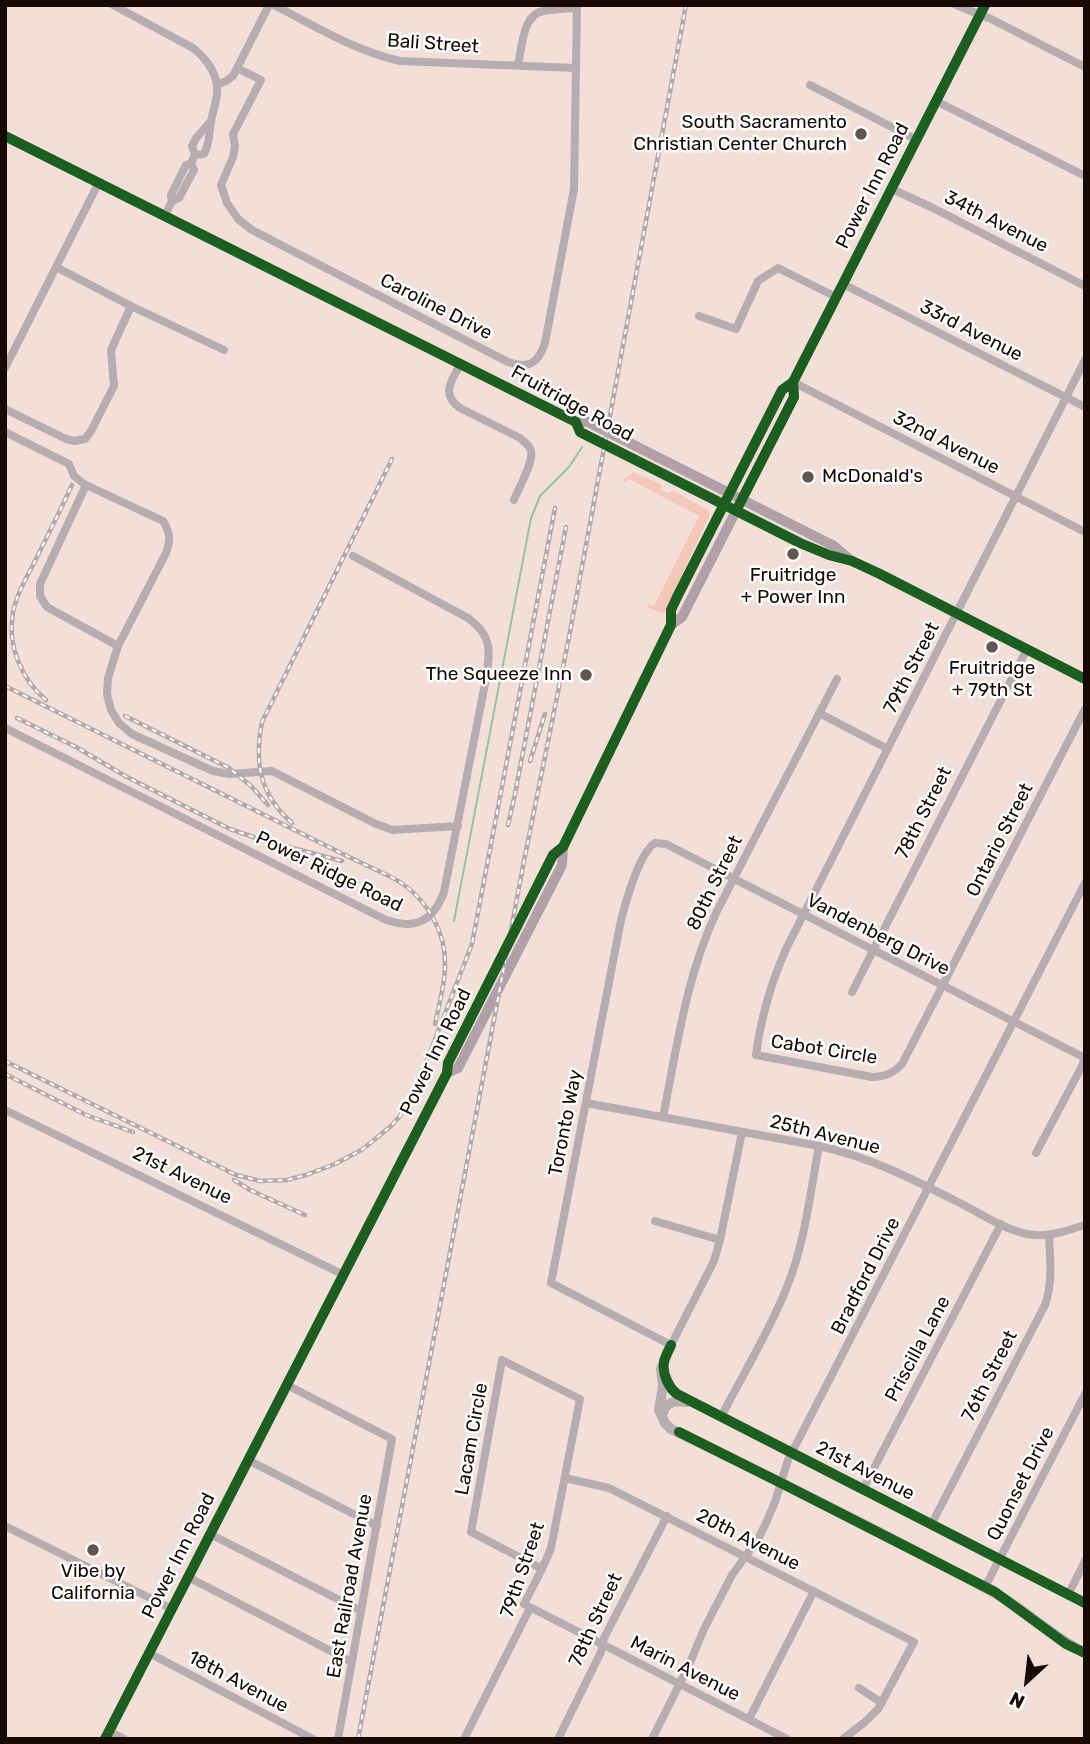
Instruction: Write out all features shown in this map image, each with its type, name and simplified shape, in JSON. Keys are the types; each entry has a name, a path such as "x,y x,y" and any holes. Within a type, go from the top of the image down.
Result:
{"main road":[{"name":"Power Inn Road","path":"107,1735 447,1073 448,1063 553,855 563,847 671,625 671,610 726,499 782,390 793,382 982,10"},
{"name":"Fruitridge Road","path":"5,136 576,422 588,422 726,499 736,511 809,547 852,561 1085,678"},
{"name":"Power Inn Road","path":"671,625 682,617 794,397 793,382"},
{"name":"Fruitridge Road","path":"726,499 742,500 834,546 852,561"}],"street":[{"path":"113,5 193,48 205,58 213,70 217,85 209,143 204,154 186,165 171,195 172,201 165,215"},
{"path":"217,85 233,76 269,5"},
{"name":"Bali Street","path":"274,5 358,49 379,57 400,61 575,68"},
{"path":"956,5 982,10 991,19 1085,67"},
{"path":"518,65 528,22 533,15 540,11 577,7"},
{"name":"Caroline Drive","path":"237,68 261,80 233,134 233,157 221,185 227,203 237,219 252,230 520,366 532,363 541,355 545,344 573,197 577,7"},
{"path":"810,85 917,139"},
{"path":"936,101 1085,176"},
{"path":"193,159 192,146 210,122"},
{"path":"5,368 99,182"},
{"name":"34th Avenue","path":"892,189 1085,286"},
{"path":"56,267 224,350"},
{"path":"699,316 736,329 758,281 778,268 836,297"},
{"name":"33rd Avenue","path":"843,284 1085,407"},
{"path":"5,409 66,439 75,442 85,439 114,386 111,350 131,306"},
{"name":"79th Street","path":"803,914 1085,360"},
{"path":"461,363 450,383 448,393 453,404 520,438 528,444 532,453 514,500"},
{"name":"32nd Avenue","path":"793,382 1085,532"},
{"path":"5,432 69,464 74,476 86,485 163,521 169,530 170,542 166,553 118,646 108,678 107,694 111,710 119,723 132,734 213,771 229,774 272,771 393,830 457,826"},
{"path":"86,485 40,584 40,596 47,607 118,646"},
{"name":"Power Ridge Road","path":"5,728 386,920 400,925 429,917 439,906 444,892 486,679 490,654 487,639 480,626 468,618 353,556"},
{"name":"78th Street","path":"852,992 1027,649"},
{"name":"80th Street","path":"663,1117 687,993 709,928 837,678"},
{"name":"Ontario Street","path":"943,986 1085,709"},
{"path":"819,713 888,749"},
{"name":"Vandenberg Drive","path":"655,842 666,844 1085,1058"},
{"name":"Toronto Way","path":"655,842 648,849 626,903 551,1283 671,1345"},
{"name":"Bradford Drive","path":"652,1739 721,1597 766,1523 792,1453 1085,883"},
{"name":"Cabot Circle","path":"803,914 769,991 756,1055 872,1077 886,1075 902,1064 943,986"},
{"path":"1036,1153 1085,1058"},
{"name":"25th Avenue","path":"586,1103 818,1146 874,1162 1027,1234 1049,1235 1085,1225"},
{"name":"21st Avenue","path":"5,1110 344,1275"},
{"path":"742,1132 720,1240 707,1276 661,1369 663,1386 659,1410 662,1417 671,1429 995,1592 1066,1644 1085,1653"},
{"path":"721,1417 787,1287 803,1232 818,1146"},
{"path":"655,1221 720,1240"},
{"name":"Priscilla Lane","path":"863,1489 1001,1224"},
{"name":"76th Street","path":"931,1525 1045,1305 1051,1275 1049,1235"},
{"name":"Lacam Circle","path":"542,1569 471,1532 502,1360 580,1399"},
{"name":"21st Avenue","path":"664,1362 671,1389 694,1403 1085,1603"},
{"name":"East Railroad Avenue","path":"287,1385 392,1439 338,1739"},
{"name":"Quonset Drive","path":"985,1587 1085,1394"},
{"name":"79th Street","path":"464,1739 530,1608 524,1604 551,1548 580,1399"},
{"path":"662,1417 663,1410 671,1402 694,1403"},
{"path":"248,1460 377,1526"},
{"name":"20th Avenue","path":"565,1478 609,1488 914,1642 883,1703"},
{"name":"78th Street","path":"558,1739 601,1652 604,1638 667,1516"},
{"path":"5,1526 172,1609"},
{"path":"210,1534 361,1611"},
{"path":"1068,1595 1085,1561"},
{"path":"188,1577 352,1662"},
{"path":"749,1719 814,1591"},
{"name":"Marin Avenue","path":"530,1608 787,1739"},
{"name":"18th Avenue","path":"149,1653 313,1739"},
{"path":"843,1739 865,1723 883,1703 859,1688"},
{"path":"107,1735 124,1739"}],"shaded area":[{"path":"634,472 662,485 660,490 670,493 672,490 709,511 664,614 647,607 648,604 654,606 699,516 629,479 624,482 623,480"}],"waterway":[{"path":"454,921 531,518 540,496 569,467 582,447"}],"railway":[{"path":"358,1739 569,637 686,5"},
{"path":"292,823 273,801 262,777 259,751 262,722 392,459"},
{"path":"46,700 29,682 18,661 12,637 13,613 16,600 72,485"},
{"path":"5,1061 236,1175 260,1181 287,1180 335,1164 363,1149 391,1126 416,1088 472,944 555,508"},
{"path":"508,825 566,527"},
{"path":"5,686 410,889 433,918 442,941 444,980 435,1024"},
{"path":"530,761 545,714"},
{"path":"125,716 229,768 268,805"},
{"path":"17,718 230,829 342,861"},
{"path":"5,1074 86,1115 133,1132"},
{"path":"234,1180 305,1215"}],"cycle path":[{"path":"736,511 794,397 793,382 985,5"},
{"path":"5,136 576,422 580,432 800,543 880,574 1085,679"},
{"path":"105,1739 447,1073 448,1063 553,855 563,847 671,625 671,610 677,597 782,390 793,382"},
{"path":"671,1345 664,1371 668,1384 677,1394 1085,1603"},
{"path":"679,1432 995,1592 1066,1644 1085,1653"}],"place":[{"name":"South Sacramento Christian Center Church","path":"861,134"},
{"name":"McDonald's","path":"808,477"},
{"name":"Fruitridge + Power Inn","path":"793,554"},
{"name":"Fruitridge + 79th St","path":"992,647"},
{"name":"The Squeeze Inn","path":"586,675"},
{"name":"Vibe by California","path":"93,1550"}]}
